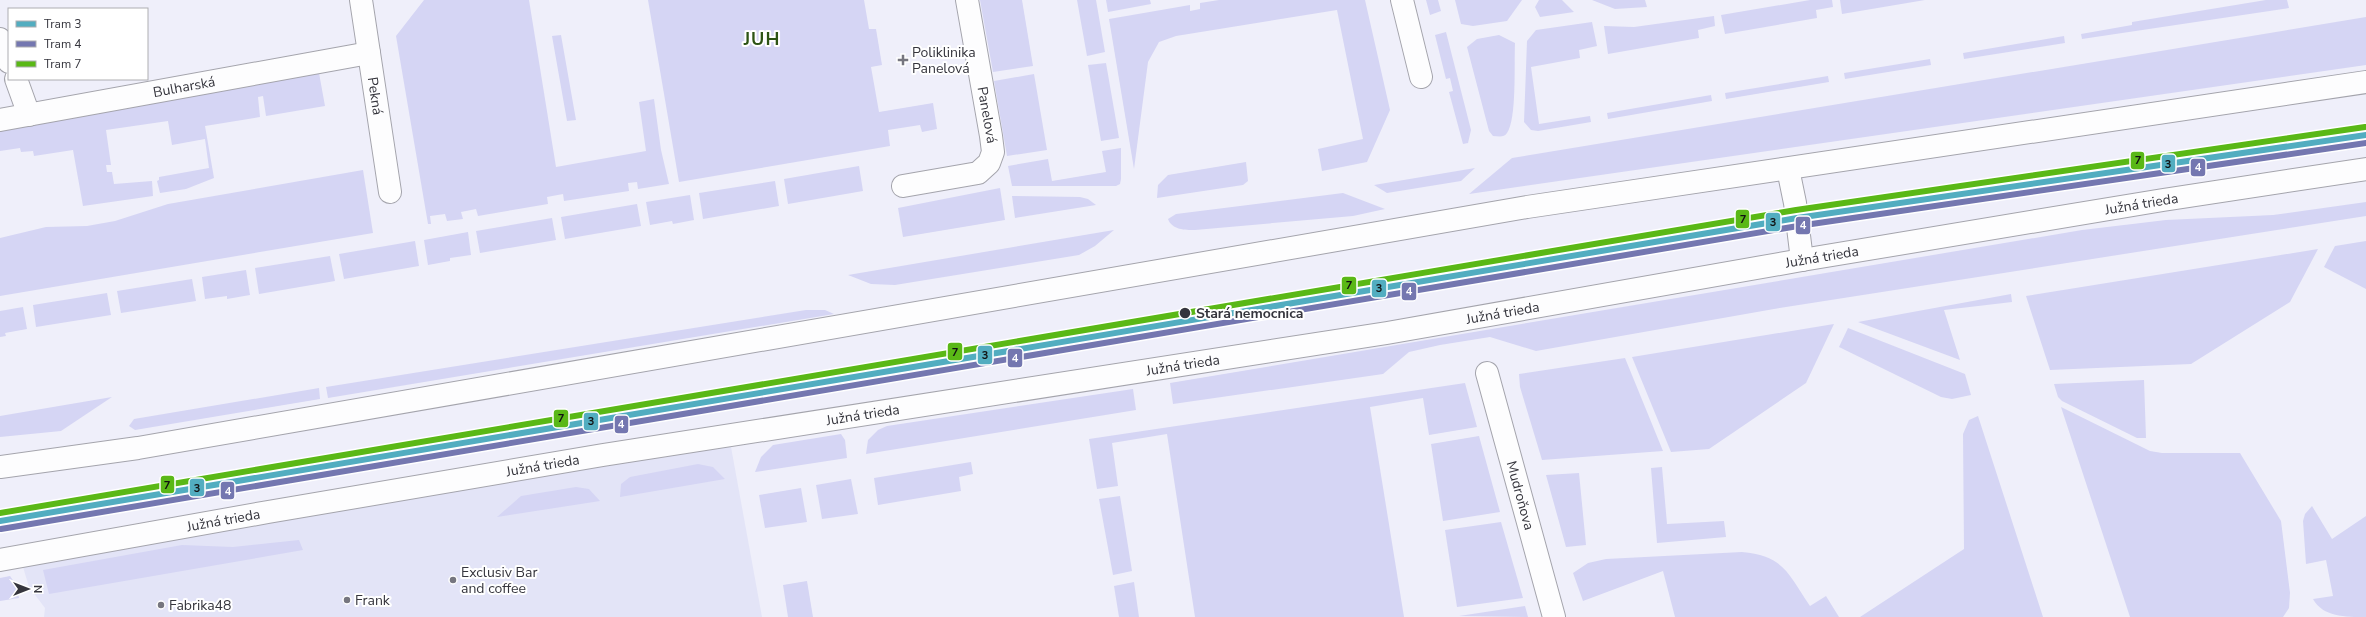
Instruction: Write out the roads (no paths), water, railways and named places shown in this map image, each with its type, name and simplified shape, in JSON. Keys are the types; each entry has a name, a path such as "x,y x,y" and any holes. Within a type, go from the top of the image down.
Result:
{"street":[{"name":"Pekná","path":"360,0 390,192"},
{"name":"Panelová","path":"903,186 978,173 989,163 993,152 992,136 967,0"},
{"path":"1402,0 1421,77"},
{"path":"0,39 8,59"},
{"name":"Bulharská","path":"0,120 369,53"},
{"path":"16,80 29,115"},
{"path":"0,467 146,446 1527,207 2366,82"},
{"path":"1788,169 1795,203 1802,260"},
{"name":"Južná trieda","path":"0,560 275,510 603,455 1386,332 1802,260 2163,200 2366,170"},
{"name":"Mudroňova","path":"1487,373 1554,617"}],"tram line":[{"name":"7","path":"0,513 1796,210 2365,127"},
{"name":"3","path":"0,521 1797,218 2366,135"},
{"name":"4","path":"1,529 1798,226 2366,143"}],"place":[{"name":"Poliklinika Panelová","path":"903,60"},
{"name":"Stará nemocnica","path":"1185,313"},
{"name":"Exclusiv Bar and coffee","path":"453,580"},
{"name":"Frank","path":"347,600"},
{"name":"Fabrika48","path":"161,605"}],"district":[{"name":"JUH","path":"762,39"}]}
